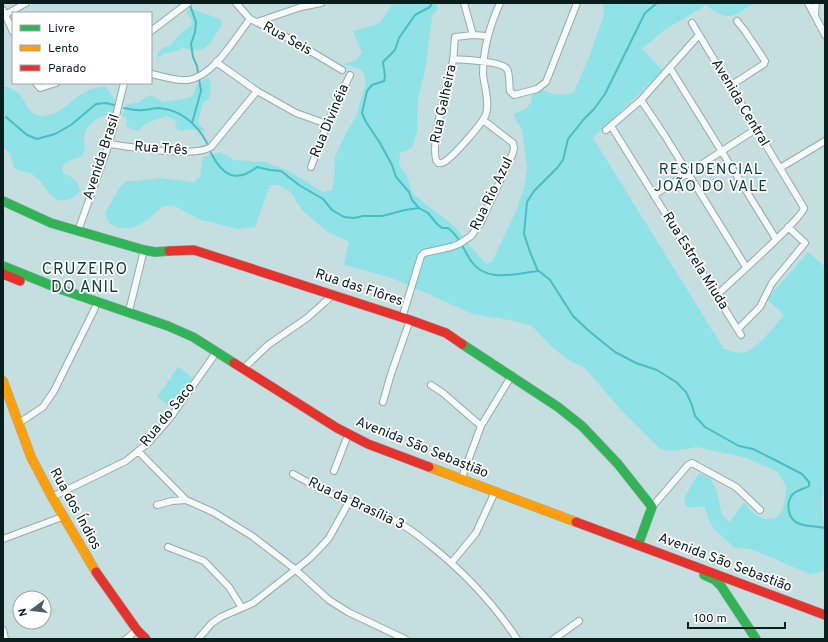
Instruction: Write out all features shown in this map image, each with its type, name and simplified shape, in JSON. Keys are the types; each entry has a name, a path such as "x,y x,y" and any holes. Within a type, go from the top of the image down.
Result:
{"main road":[{"name":"Rua das Flôres","path":"3,201 51,223 144,250 155,252 194,250 334,294 446,333 558,407 582,426 618,464 652,507"},
{"name":"Avenida São Sebastião","path":"3,266 58,288 129,311 193,337 351,436 382,450 825,615"},
{"name":"Avenida São Sebastião","path":"3,274 94,308 127,317 164,330 213,357 346,440 426,472 711,577 718,583 731,601"},
{"name":"Rua dos Índios","path":"3,381 31,457 62,517 91,565 137,630 146,639"},
{"path":"638,545 652,507"},
{"path":"746,586 737,587 733,590 730,595 731,601 756,639"}],"street":[{"path":"12,30 4,14 26,3"},
{"path":"152,30 188,3"},
{"name":"Rua Seis","path":"236,3 250,19 283,35 342,70"},
{"path":"257,22 300,5 321,3"},
{"path":"464,3 473,35"},
{"path":"483,120 486,115 487,107 484,61 487,36 500,3"},
{"path":"453,60 484,61 506,68 510,91 514,95 537,89 546,82 577,3"},
{"path":"812,3 815,16 825,35"},
{"path":"152,74 185,80 196,79 216,62 250,19"},
{"path":"730,86 764,64 765,61 746,31 737,21"},
{"name":"Avenida Central","path":"692,23 802,203 803,211 788,226"},
{"name":"Rua Galheira","path":"483,120 450,158 443,163 437,162 434,148 442,104 453,60 454,37 473,35 487,36"},
{"path":"698,35 641,100 746,267"},
{"path":"216,62 257,91 296,113 327,124"},
{"path":"670,68 776,240"},
{"name":"Rua Divinéia","path":"312,168 327,124 350,75"},
{"path":"37,84 40,88 53,84"},
{"name":"Avenida Brasil","path":"78,231 110,144 124,84"},
{"name":"Rua Três","path":"110,144 182,152 206,150 212,147 257,91"},
{"name":"Rua Estrela Miuda","path":"641,100 608,128 654,195 739,332 760,307 772,283 805,243 788,226"},
{"name":"Rua Rio Azul","path":"406,319 421,256 424,253 462,243 471,236 481,222 514,148 511,141 483,120"},
{"path":"654,195 756,129"},
{"path":"780,168 825,141"},
{"path":"716,296 776,240 788,226"},
{"path":"129,311 144,250"},
{"path":"243,369 268,345 307,318 334,294"},
{"path":"19,423 43,407 54,392 94,308"},
{"path":"382,402 406,319"},
{"name":"Rua do Saco","path":"52,497 126,460 148,443 170,418 213,357"},
{"path":"461,480 481,426 512,376"},
{"path":"431,385 443,393 481,426"},
{"path":"334,471 346,440"},
{"path":"138,451 186,500 213,512 246,532 296,570 328,600 348,612 405,639"},
{"path":"652,507 688,465 692,463 736,487 760,510"},
{"name":"Rua da Brasília 3","path":"293,474 349,502 370,508 390,517 405,526 452,562 496,610 517,639"},
{"path":"452,562 476,533 493,496"},
{"path":"157,505 172,500 186,500"},
{"path":"198,639 212,622 253,603 296,570 320,548 336,526 349,502"},
{"path":"3,539 62,517"},
{"path":"168,547 204,561 230,587 242,608"},
{"path":"554,639 579,621"},
{"path":"3,630 5,639"},
{"path":"126,639 137,630"}],"shaded area":[{"path":"393,3 437,3 437,10 432,16 426,65 418,100 417,131 412,148 400,153 399,165 406,174 413,194 455,227 486,264 492,262 517,209 525,184 527,167 522,130 513,114 526,109 532,101 531,95 542,90 558,95 574,92 589,57 604,15 603,3 754,3 735,15 730,16 720,14 706,5 663,31 642,49 663,71 593,138 724,349 743,353 746,352 756,346 772,330 784,315 767,299 808,252 825,267 825,467 822,502 823,520 825,521 825,569 821,572 810,574 751,549 735,548 714,529 708,518 705,507 686,506 684,498 699,473 711,479 717,492 722,515 730,522 744,502 753,513 764,519 776,518 783,509 787,488 778,472 747,458 697,447 672,451 660,449 622,411 585,368 567,359 549,344 532,326 515,321 473,314 392,278 344,265 349,242 326,231 302,210 291,192 278,185 270,185 255,227 238,229 201,220 173,205 162,207 150,218 131,228 118,228 109,223 105,213 120,187 127,181 160,178 194,182 200,177 203,157 220,152 234,160 265,162 289,171 323,192 332,190 335,157 346,133 356,117 366,83 364,74 360,69 343,65 357,59 362,52 353,31 380,23"},
{"path":"194,9 221,20 221,27 212,41 201,50 190,50 183,47 156,58 159,51 164,47 170,46 183,31 191,26 192,20 187,13 187,10"},
{"path":"209,78 211,88 209,99 203,103 198,122 205,131 187,129 182,131 177,129 175,120 166,116 147,123 137,131 126,126 127,118 122,116 127,104 138,103 151,95 164,102 189,98 194,94 196,86 204,79"},
{"path":"3,86 17,92 32,113 38,116 59,111 79,95 96,88 106,87 116,102 113,114 94,121 87,129 84,142 85,149 82,156 66,162 62,168 64,174 73,178 79,188 80,191 73,198 67,200 57,200 31,173 14,168 10,154 3,147"},
{"path":"178,367 194,379 172,408 157,397"}],"waterway":[{"path":"432,3 430,7 415,15 399,38 395,50 383,62 385,77 384,81 372,85 367,91 362,113 392,165 396,177 409,192 412,200 419,208 428,213 442,228 448,228 458,239 471,261 485,273 493,275 512,275 539,271 550,280 573,316 589,331 615,352 636,363 657,370 676,382 686,392 695,416 705,427 739,446 753,449 802,474 809,482 809,486 791,496 789,501 790,515 792,519 800,524 825,528"},
{"path":"538,271 524,234 527,202 534,191 563,160 568,139 605,94 645,13 657,3"},
{"path":"190,5 196,22 195,32 191,44 193,57 197,66 201,91 192,123"},
{"path":"6,117 27,135 37,139 55,134 71,125 96,104 106,103 114,105"},
{"path":"124,108 137,110 158,108 174,111 193,124 207,143"},
{"path":"211,153 220,167 230,175 242,175 257,167 281,171 299,185 323,199 332,210 344,217 354,218 363,216 382,216 419,208"}],"traffic: fast":[{"path":"3,201 51,223 144,250 155,252 169,251"},
{"path":"3,266 60,289 168,326 193,337 234,363"},
{"path":"462,344 558,407 582,426 618,464 652,507 638,545"},
{"path":"704,575 715,580 721,586 756,639"}],"traffic: slow":[{"path":"3,381 31,457 52,497 96,572"},
{"path":"429,467 576,522"}],"traffic: jam":[{"path":"169,251 194,250 410,320 446,333 462,344"},
{"path":"3,274 20,281"},
{"path":"234,363 337,428 368,444 429,467"},
{"path":"576,522 825,615"},
{"path":"96,572 137,630 146,639"}],"district":[{"name":"RESIDENCIAL JOÃO DO VALE","path":"711,178"},
{"name":"CRUZEIRO DO ANIL","path":"85,279"}]}
